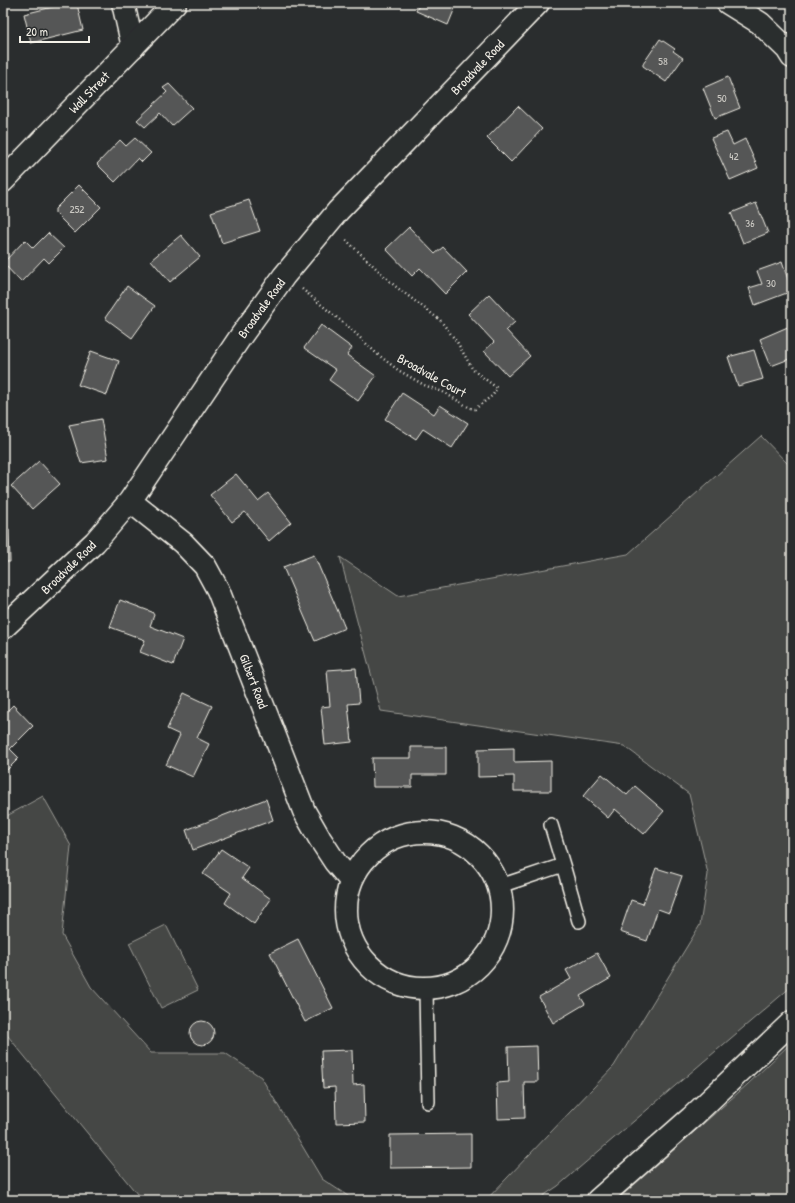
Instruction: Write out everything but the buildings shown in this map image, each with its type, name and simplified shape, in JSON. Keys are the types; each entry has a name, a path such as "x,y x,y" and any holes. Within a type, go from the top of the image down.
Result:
{"main road":[{"path":"123,3 133,47"},
{"name":"Wall Street","path":"3,181 175,3"},
{"name":"Broadvale Road","path":"3,628 95,542 130,501 241,336 284,276 343,205 538,3"},
{"path":"728,3 760,23 787,49 792,57"},
{"name":"Gilbert Road","path":"130,501 184,543 205,566 218,590 304,811 335,862 351,881"},
{"path":"432,832 456,839 477,853 492,873 498,887 501,897 501,922 493,946 477,967 456,982 426,989 403,986 380,975 360,956 349,933 345,907 351,881 364,859 383,843 407,834 432,832"},
{"path":"598,1200 686,1123 792,1022"}],"lane":[{"path":"551,825 579,921"},
{"path":"498,887 563,865"},
{"path":"426,989 428,1102"}],"path":[{"name":"Broadvale Court","path":"284,276 352,330 376,353 405,374 424,385 443,392 474,409 493,395 497,388 473,370 457,342 440,320 395,286 328,223"}],"shaded area":[{"path":"761,436 788,464 792,464 792,986 558,1186 537,1200 486,1200 614,1066 700,925 708,874 689,794 624,746 381,711 340,557 398,596 628,554"},
{"path":"43,796 71,846 62,935 91,987 151,1053 225,1053 261,1077 322,1179 354,1200 142,1200 3,1030 3,818"},
{"path":"166,925 198,990 161,1008 129,943"},
{"path":"792,1042 792,1200 617,1200 748,1084"}]}
